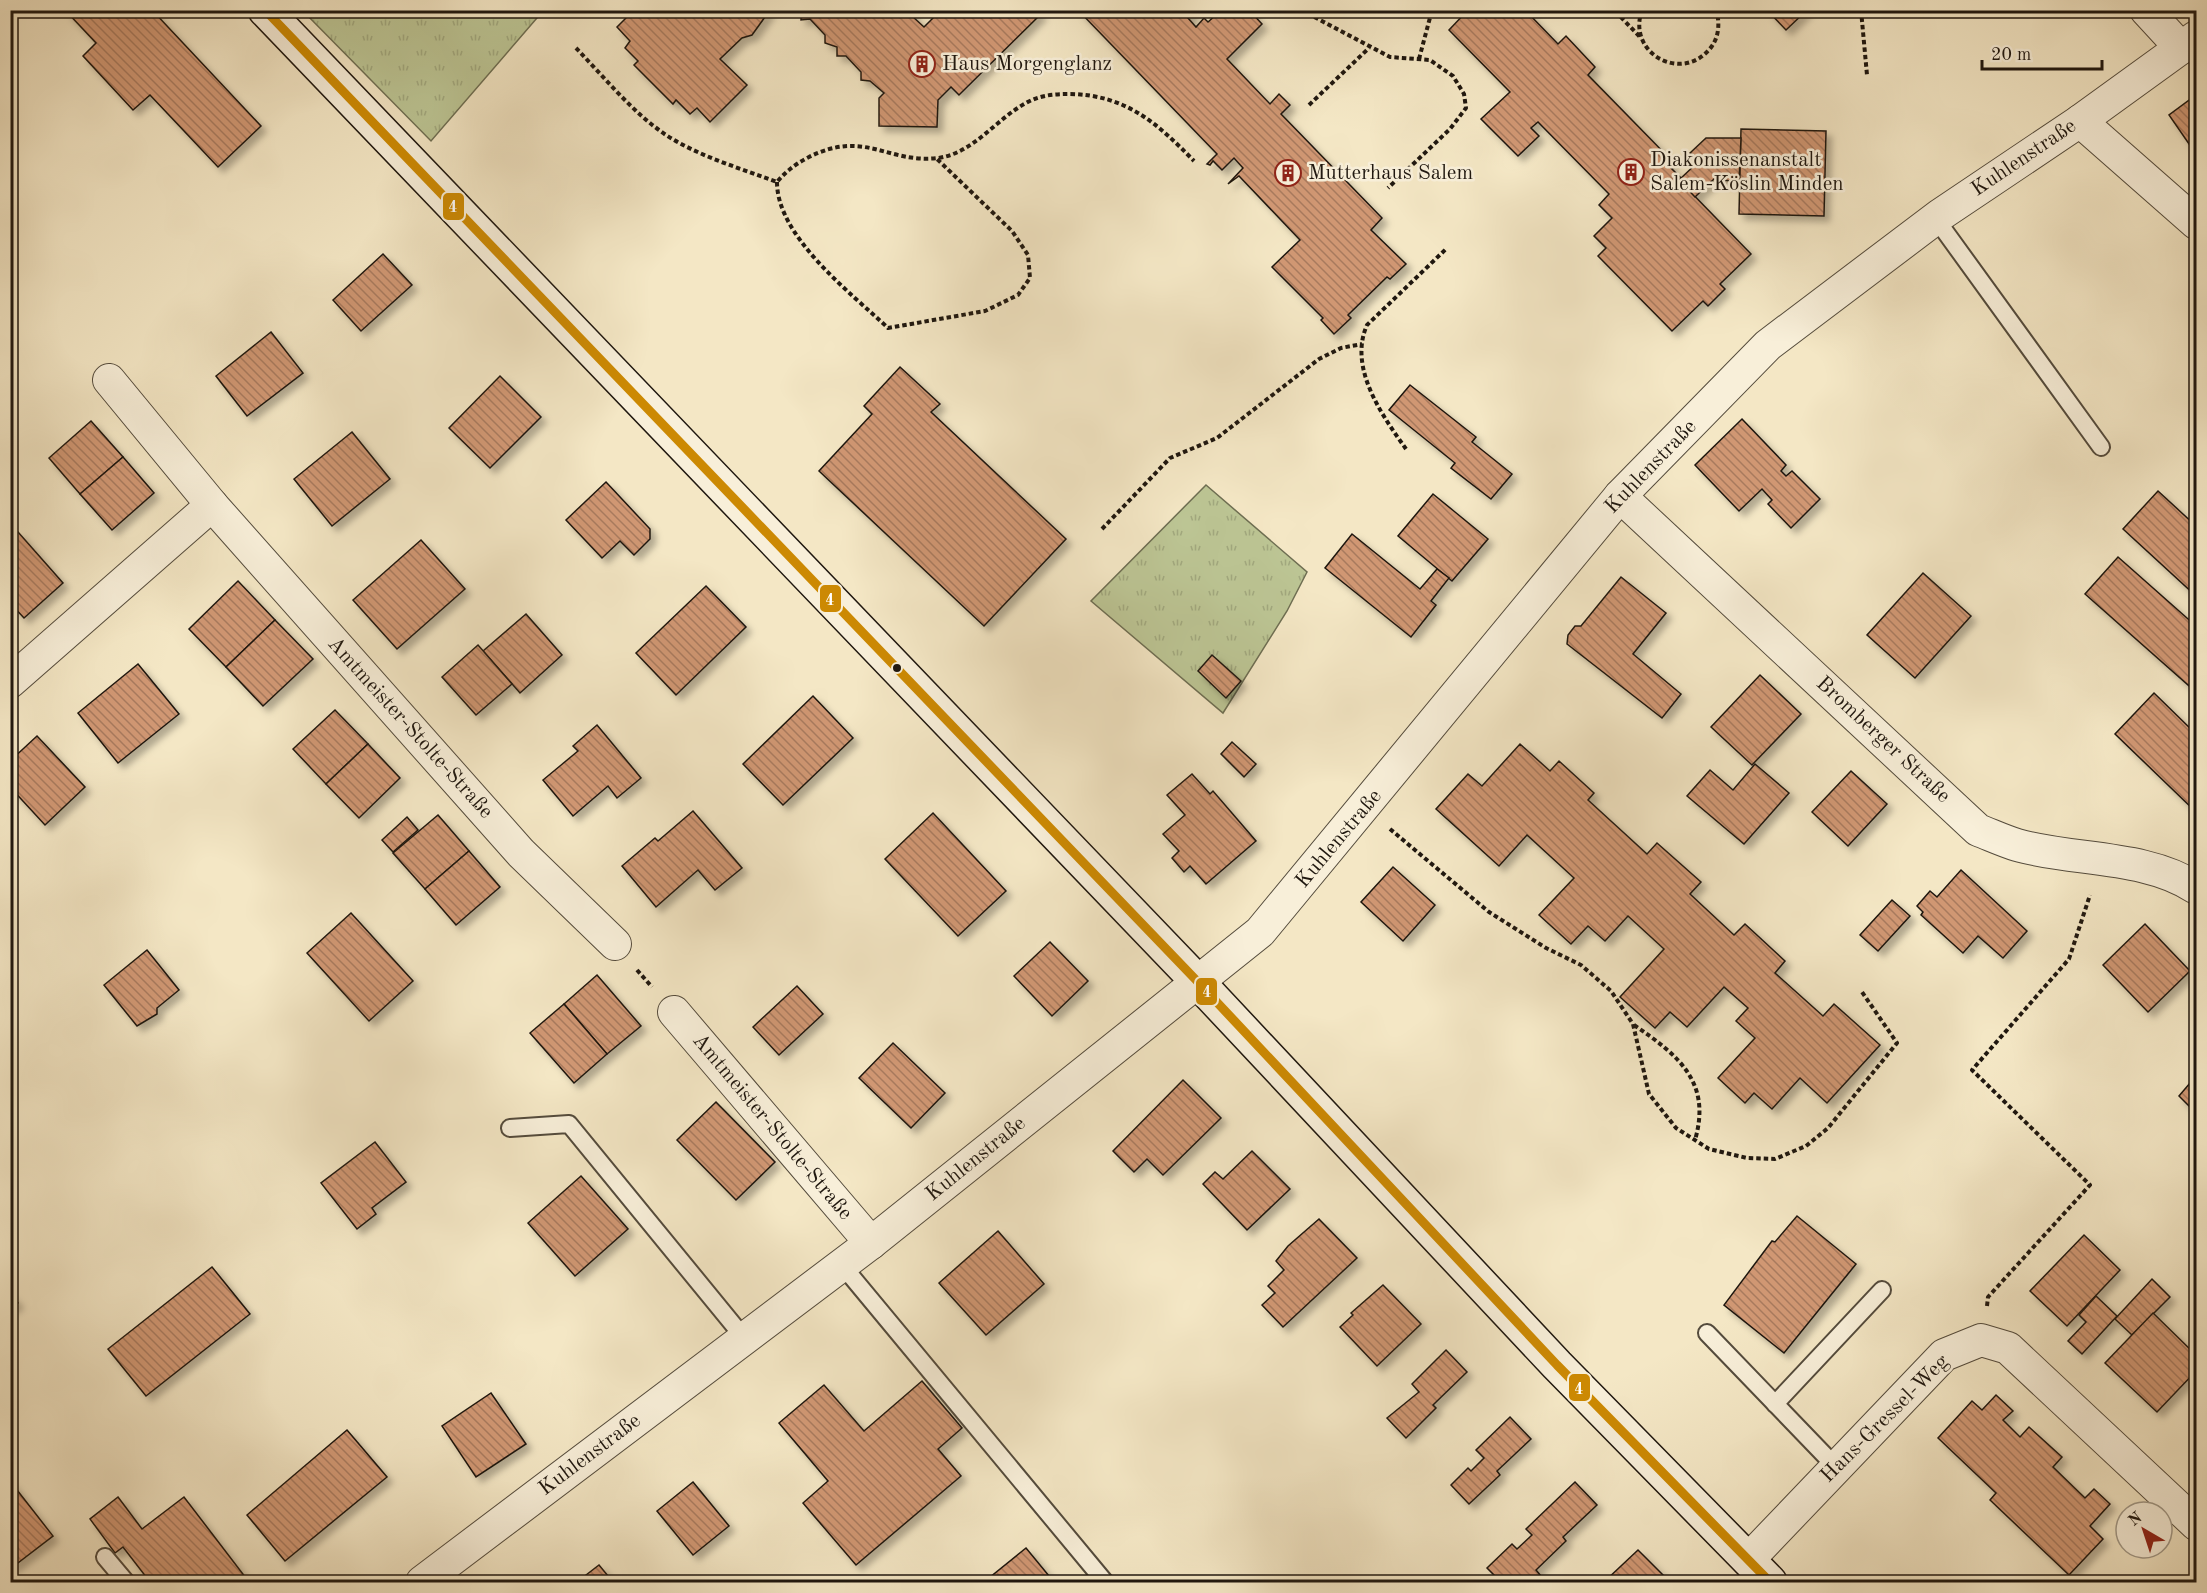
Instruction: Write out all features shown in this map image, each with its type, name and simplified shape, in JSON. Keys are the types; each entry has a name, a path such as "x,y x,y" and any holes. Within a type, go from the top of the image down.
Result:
{"street":[{"path":"266,10 1197,981 1557,1365 1759,1571"},
{"path":"2146,10 2189,42"},
{"name":"Kuhlenstraße","path":"422,1582 871,1243 1260,932 1365,808 1620,496 1768,345 1936,219 2080,121 2189,42"},
{"path":"2080,121 2196,223"},
{"name":"Amtmeister-Stolte-Straße","path":"109,380 212,506 521,853 615,944"},
{"name":"Bromberger Straße","path":"1620,496 1978,830 2018,845 2102,858 2182,878 2196,888"},
{"path":"10,682 212,506"},
{"name":"Amtmeister-Stolte-Straße","path":"674,1012 871,1243"},
{"path":"1981,1340 2008,1348 2196,1524"},
{"name":"Hans-Gressel-Weg","path":"1759,1571 1836,1467 1944,1355 1981,1340"}],"lane":[{"path":"1936,219 2101,447"},
{"path":"510,1128 569,1124 745,1339"},
{"path":"842,1265 1105,1582"},
{"path":"1775,1404 1882,1290"},
{"path":"1707,1333 1836,1467"},
{"path":"105,1557 126,1582"}],"path":[{"path":"1301,10 1369,48 1390,57 1430,60 1453,76 1464,94 1466,108 1450,129 1388,188"},
{"path":"1419,59 1432,10"},
{"path":"1608,10 1616,12 1641,38 1656,58 1679,66 1703,58 1718,38 1716,10"},
{"path":"1641,38 1642,10"},
{"path":"1861,10 1867,75"},
{"path":"576,48 623,97 666,135 710,158 777,182"},
{"path":"1309,105 1369,48"},
{"path":"936,158 1012,231 1028,255 1030,278 1018,295 985,310 888,328 809,252 787,218 777,195 777,182 797,163 828,148 853,144 936,158 958,154 1026,102 1049,94 1088,95 1128,106 1161,128 1194,161"},
{"path":"1406,449 1376,403 1368,382 1362,344 1367,325 1446,249"},
{"path":"1102,530 1170,458 1217,438 1319,359 1341,348 1362,344"},
{"path":"1365,808 1489,912 1546,948 1581,965 1611,991 1634,1024 1669,1049 1689,1072 1699,1098 1700,1122 1695,1140"},
{"path":"1981,1340 1988,1297 2090,1185 1971,1070 2069,959 2102,858"},
{"path":"615,944 674,1012"},
{"path":"1634,1024 1649,1094 1676,1128 1709,1149 1747,1158 1775,1159 1806,1146 1828,1128 1897,1043 1862,992"}],"green space":[{"path":"303,11 543,11 431,141"},
{"path":"1206,485 1307,572 1287,611 1223,713 1091,601"}],"building":[{"path":"65,10 152,10 261,126 218,167 150,95 133,110 83,56 96,43"},
{"path":"634,10 770,10 752,35 742,38 720,59 747,85 710,122 697,108 690,114 676,100 673,104 634,65 638,61 625,48 630,41 617,27"},
{"name":"Haus Morgenglanz","path":"801,10 912,10 912,16 924,27 941,10 1037,10 1041,14 959,95 951,87 938,100 937,127 879,126 879,98 884,93 870,81 861,80 861,72 846,56 837,56 837,47 825,43 825,35 810,19 801,20"},
{"name":"Mutterhaus Salem","path":"1078,10 1197,10 1188,18 1196,27 1204,18 1208,22 1217,14 1213,10 1249,10 1262,24 1227,59 1270,104 1279,94 1290,105 1281,114 1382,218 1371,230 1406,264 1390,279 1387,277 1348,315 1351,318 1334,334 1321,320 1323,318 1272,267 1300,240 1239,176 1228,184 1243,168 1234,158 1222,170 1213,161 1210,165 1207,164 1217,154"},
{"name":"Diakonissenanstalt Salem-Köslin Minden","path":"1468,10 1525,10 1558,44 1566,36 1595,67 1588,75 1672,161 1668,165 1681,178 1679,180 1751,254 1720,284 1725,289 1708,306 1703,301 1672,331 1598,256 1606,248 1594,236 1612,218 1599,205 1609,194 1538,122 1531,128 1539,136 1518,156 1481,119 1510,92 1449,30"},
{"path":"1767,10 1807,10 1786,30"},
{"path":"2196,95 2196,154 2169,115"},
{"path":"1741,129 1826,131 1824,216 1739,214"},
{"path":"1706,138 1741,138 1739,182 1714,179 1695,197 1679,180 1698,162 1690,153"},
{"path":"383,254 412,285 361,331 333,300"},
{"path":"271,332 303,373 247,416 216,376"},
{"path":"900,367 940,404 931,412 1066,539 984,626 819,471 872,414 864,406"},
{"path":"500,376 541,417 490,468 449,428"},
{"path":"1410,385 1476,437 1472,442 1512,474 1491,499 1451,468 1455,463 1389,410"},
{"path":"1742,419 1786,465 1781,471 1786,476 1792,471 1820,499 1791,528 1768,504 1772,500 1762,489 1739,511 1695,465"},
{"path":"91,421 123,457 80,494 49,458"},
{"path":"352,432 390,479 332,526 294,479"},
{"path":"123,457 154,493 112,530 80,494"},
{"path":"606,482 650,529 650,539 634,555 620,541 602,558 566,520"},
{"path":"2158,491 2196,526 2196,596 2123,529"},
{"path":"1433,494 1488,539 1452,581 1398,536"},
{"path":"18,532 63,583 24,618 10,603 10,539"},
{"path":"1352,534 1420,589 1437,569 1449,578 1431,601 1436,605 1411,637 1325,568"},
{"path":"421,540 465,589 397,649 353,600"},
{"path":"2118,557 2196,626 2196,692 2085,594"},
{"path":"1923,573 1971,616 1915,678 1867,635"},
{"path":"1621,577 1666,613 1633,654 1681,694 1662,718 1567,644 1568,635 1575,626 1581,626"},
{"path":"238,581 275,620 226,667 189,629"},
{"path":"706,586 746,627 676,695 636,653"},
{"path":"526,614 562,655 520,693 483,651"},
{"path":"275,620 313,659 263,706 226,667"},
{"path":"478,645 512,684 476,715 442,677"},
{"path":"1212,655 1241,681 1226,698 1198,671"},
{"path":"138,664 179,714 118,763 78,713"},
{"path":"1760,675 1801,714 1752,765 1711,727"},
{"path":"2154,693 2196,734 2196,812 2115,734"},
{"path":"813,696 853,738 783,805 743,764"},
{"path":"335,710 368,744 326,784 293,749"},
{"path":"597,725 641,778 617,798 608,786 573,816 543,780 578,751 573,746"},
{"path":"37,736 85,787 45,825 10,787 10,761"},
{"path":"1232,742 1256,764 1244,777 1221,754"},
{"path":"368,744 400,778 359,818 326,784"},
{"path":"1520,744 1550,771 1559,761 1594,793 1588,800 1647,854 1657,843 1701,882 1690,894 1734,935 1745,924 1785,961 1775,973 1823,1016 1834,1004 1880,1045 1827,1103 1800,1078 1772,1109 1754,1093 1745,1103 1718,1078 1755,1038 1736,1021 1748,1008 1724,987 1687,1027 1670,1012 1655,1028 1620,997 1664,949 1628,916 1605,941 1588,926 1571,944 1539,915 1574,878 1527,835 1499,866 1436,809 1468,774 1482,786"},
{"path":"1755,764 1789,793 1744,844 1687,796 1710,770 1733,790"},
{"path":"1851,771 1887,804 1848,846 1812,812"},
{"path":"1192,774 1210,794 1213,791 1256,841 1206,884 1190,866 1184,872 1172,858 1179,851 1163,834 1185,815 1167,795"},
{"path":"693,811 742,868 715,890 698,870 656,907 622,866 655,838 658,841"},
{"path":"933,813 1006,891 958,936 885,859"},
{"path":"438,815 469,851 425,889 393,853"},
{"path":"407,817 418,830 393,852 382,840"},
{"path":"469,851 500,887 456,925 425,889"},
{"path":"1393,867 1435,905 1403,941 1361,902"},
{"path":"1961,870 2027,931 2003,958 1978,936 1963,953 1921,915 1923,912 1917,906 1930,891 1937,897"},
{"path":"1892,900 1910,916 1878,951 1860,935"},
{"path":"351,913 413,981 369,1021 307,953"},
{"path":"2145,924 2190,971 2148,1012 2103,965"},
{"path":"1050,942 1088,981 1052,1016 1014,976"},
{"path":"147,950 179,990 157,1008 157,1014 137,1026 104,985"},
{"path":"597,975 641,1026 607,1054 564,1004"},
{"path":"797,986 823,1014 779,1055 753,1027"},
{"path":"564,1004 607,1054 574,1083 530,1033"},
{"path":"893,1043 945,1093 911,1128 859,1078"},
{"path":"2196,1076 2196,1113 2179,1096"},
{"path":"1183,1080 1221,1118 1163,1175 1147,1159 1134,1172 1113,1151"},
{"path":"716,1102 775,1162 736,1200 677,1140"},
{"path":"375,1142 406,1182 372,1208 376,1214 357,1229 321,1183"},
{"path":"1252,1151 1290,1189 1247,1230 1203,1184 1215,1172 1223,1179"},
{"path":"581,1176 628,1229 575,1276 528,1223"},
{"path":"1797,1216 1856,1264 1784,1353 1724,1305 1772,1241 1775,1242"},
{"path":"1319,1219 1357,1258 1283,1327 1262,1305 1275,1293 1268,1286 1284,1270 1276,1261 1288,1246"},
{"path":"998,1231 1044,1284 986,1335 939,1283"},
{"path":"2084,1235 2120,1270 2067,1326 2030,1291"},
{"path":"212,1267 250,1314 146,1396 108,1349"},
{"path":"2152,1279 2170,1297 2132,1335 2115,1319"},
{"path":"1383,1285 1421,1324 1377,1366 1340,1327 1353,1315 1351,1313"},
{"path":"10,1294 18,1303 10,1309"},
{"path":"2096,1296 2117,1316 2082,1354 2068,1341 2086,1322 2079,1315"},
{"path":"2153,1313 2196,1355 2196,1371 2157,1412 2105,1363"},
{"path":"1446,1350 1467,1372 1433,1405 1436,1408 1406,1438 1387,1418 1419,1392 1412,1384"},
{"path":"922,1381 962,1428 938,1449 961,1476 856,1565 803,1503 828,1481 779,1423 824,1385 864,1431"},
{"path":"491,1393 526,1444 476,1477 442,1426"},
{"path":"1996,1395 2013,1411 2003,1420 2020,1437 2029,1427 2062,1457 2053,1467 2085,1498 2094,1489 2110,1504 2090,1526 2103,1539 2069,1575 1990,1500 1996,1493 1938,1438 1972,1401 1982,1410"},
{"path":"1510,1417 1531,1439 1497,1471 1500,1475 1469,1504 1451,1485 1468,1468 1471,1471 1484,1458 1476,1450"},
{"path":"347,1430 387,1477 285,1561 247,1515"},
{"path":"10,1481 53,1536 10,1569"},
{"path":"693,1482 729,1526 693,1555 657,1511"},
{"path":"1575,1482 1597,1505 1563,1537 1566,1541 1536,1570 1546,1582 1501,1582 1487,1568 1512,1544 1517,1549 1532,1535 1526,1529"},
{"path":"118,1497 142,1529 184,1497 249,1582 150,1582 123,1547 115,1553 90,1519"},
{"path":"1026,1548 1054,1582 984,1582"},
{"path":"1638,1550 1670,1582 1604,1582"},
{"path":"599,1565 613,1582 577,1582"}],"transit line":[{"name":"4","path":"265,10 1197,981 1557,1365 1770,1582"}],"place":[{"name":"Haus Morgenglanz","path":"922,64"},
{"name":"Diakonissenanstalt Salem-Köslin Minden","path":"1631,172"},
{"name":"Mutterhaus Salem","path":"1288,173"}]}
